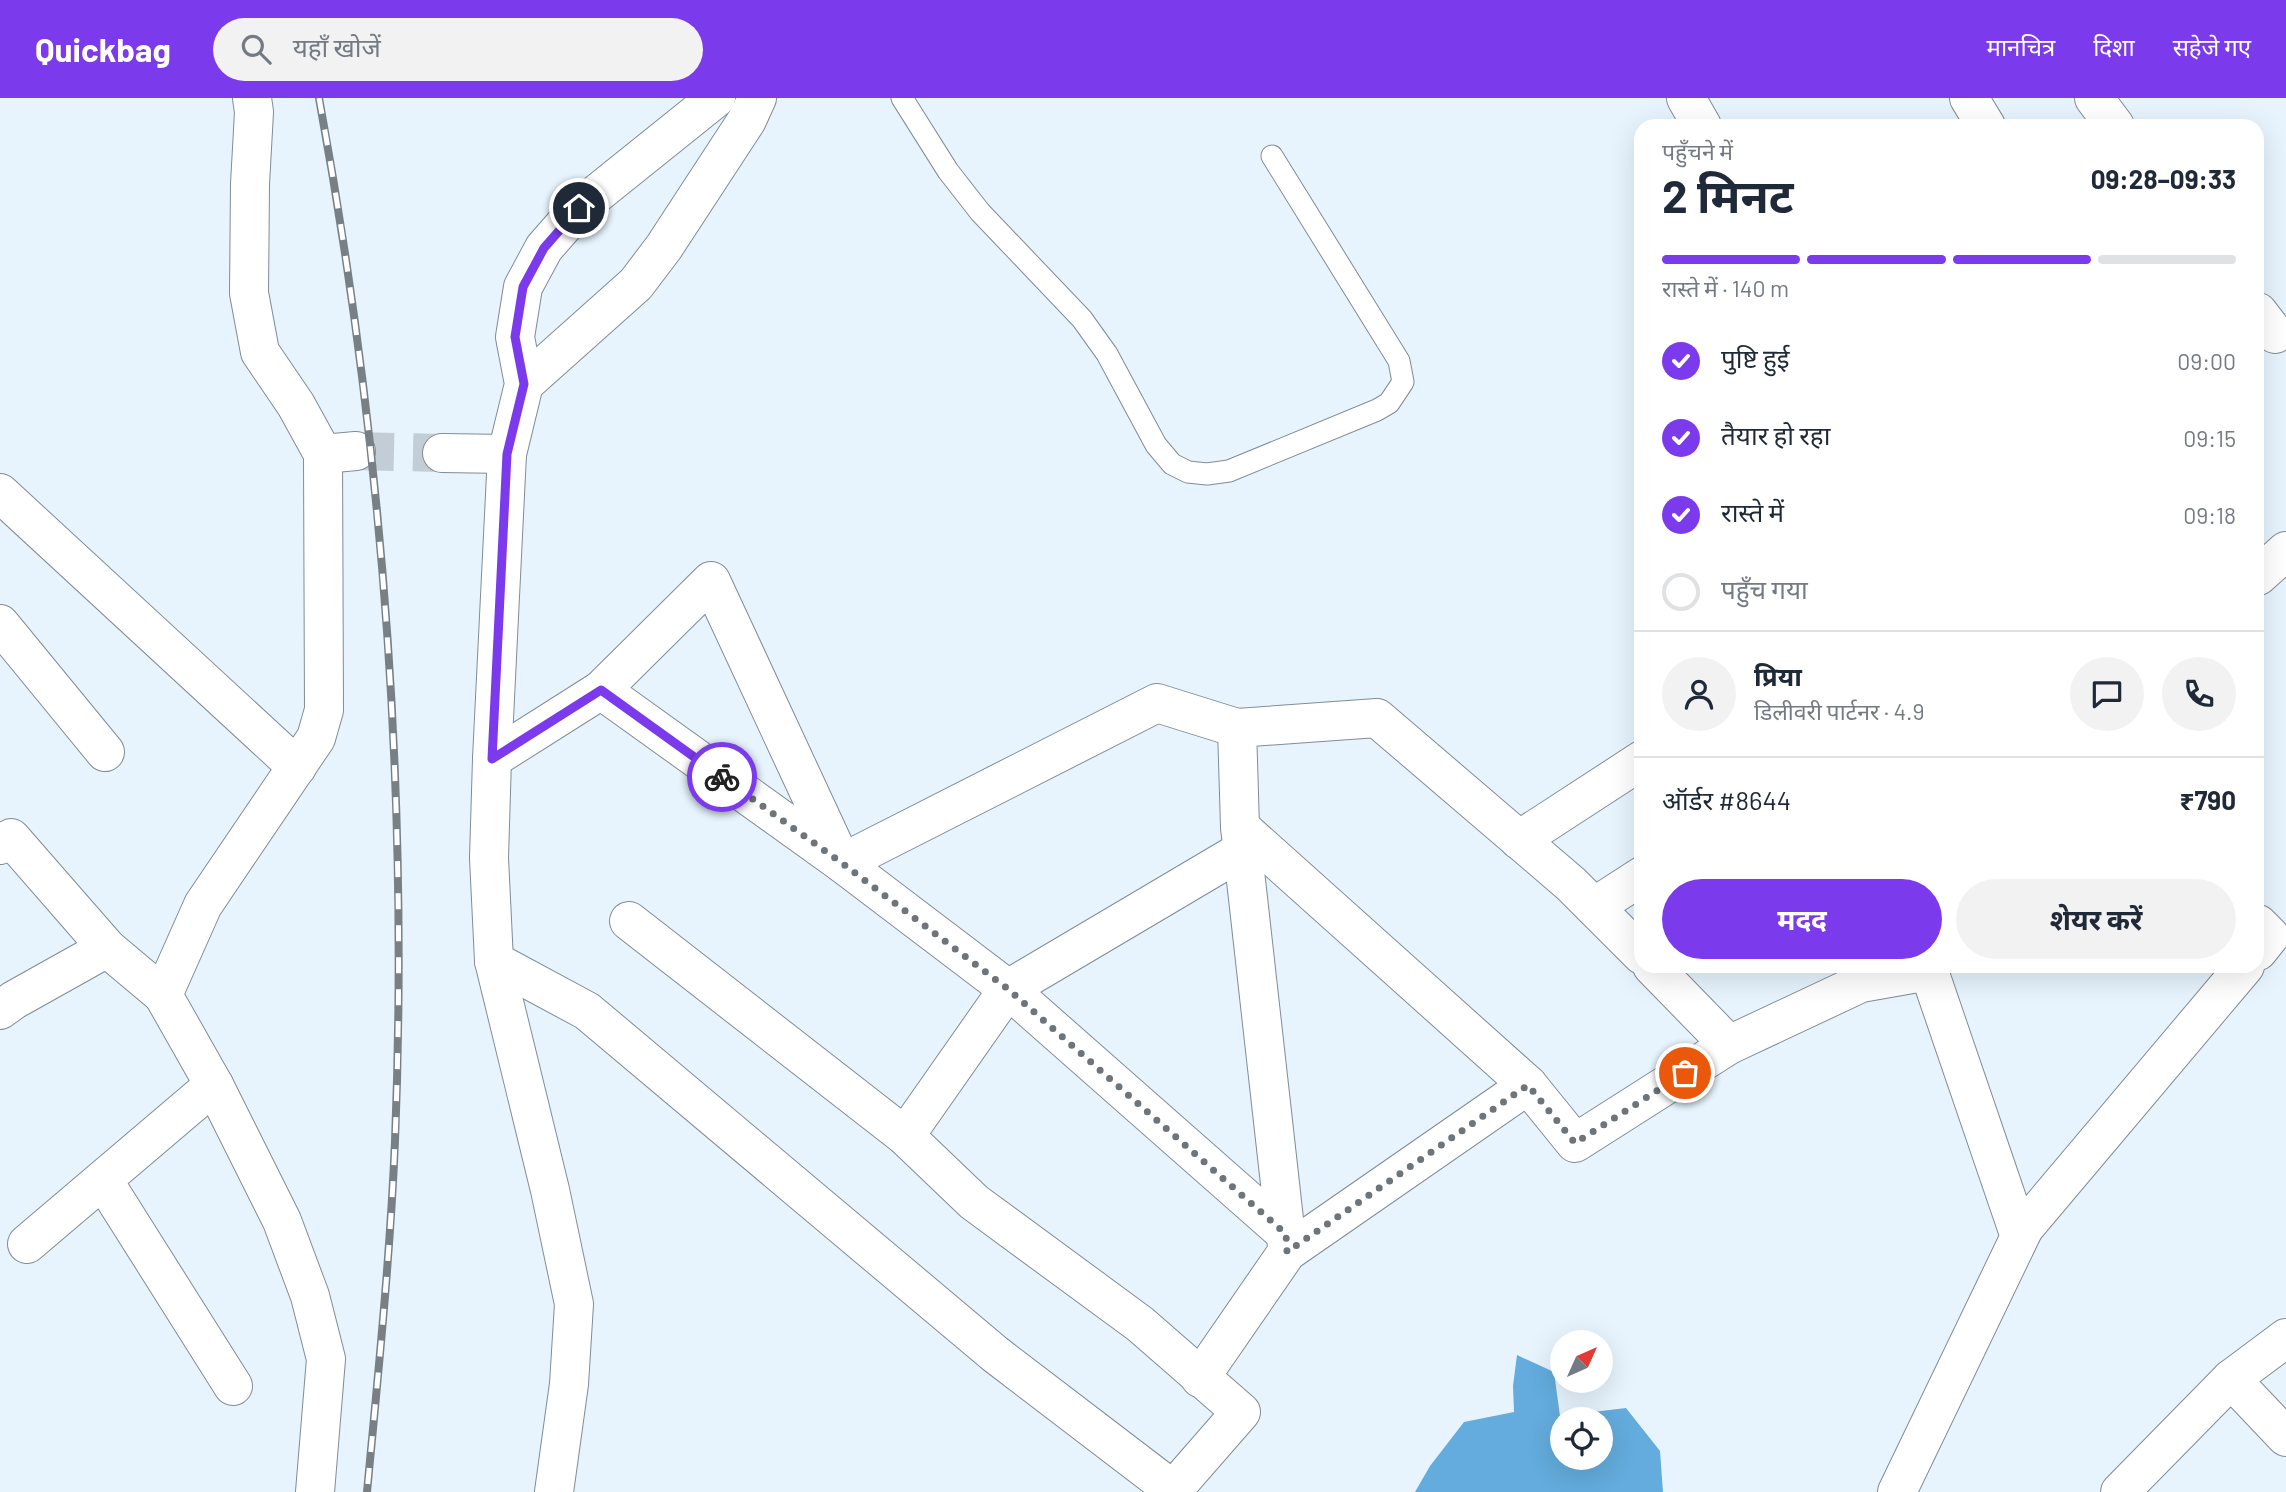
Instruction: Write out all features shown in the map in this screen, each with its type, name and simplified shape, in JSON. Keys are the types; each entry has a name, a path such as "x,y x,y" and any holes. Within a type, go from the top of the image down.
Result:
{"street":[{"path":"163,996 203,905 316,738 324,710 340,453 296,405 260,352 249,293 254,112 252,98"},
{"path":"554,1492 569,1384 574,1304 550,1190 494,961 489,858 507,454 524,384 515,337 523,287 544,248 579,208 716,98"},
{"path":"524,384 636,284 664,247 747,120 757,98"},
{"path":"1686,98 1698,119"},
{"path":"1969,98 1982,119"},
{"path":"2094,98 2110,119"},
{"path":"442,453 507,454"},
{"path":"0,493 297,766"},
{"path":"2264,571 2286,551"},
{"path":"492,759 601,690 711,581 842,863"},
{"path":"0,624 105,752"},
{"path":"601,690 842,863 1008,989 1287,1243"},
{"path":"842,863 1157,703 1237,728 1377,718 1572,884 1634,947"},
{"path":"1237,728 1242,839 1287,1243"},
{"path":"1520,840 1634,765"},
{"path":"0,845 11,838 107,948 163,996 214,1085 282,1221 310,1297 326,1359 315,1492"},
{"path":"905,1136 1008,989 1242,839"},
{"path":"1242,839 1528,1085 1575,1143 1729,1045 1861,982 1911,973"},
{"path":"1594,907 1634,881"},
{"path":"494,961 587,1011 995,1354 1174,1491 1241,1412 1140,1324 974,1202 905,1136 629,921"},
{"path":"0,1010 13,1000 107,948"},
{"path":"1659,973 1729,1045"},
{"path":"1934,973 2019,1234 2239,973"},
{"path":"27,1244 214,1085"},
{"path":"1200,1377 1287,1243 1528,1085"},
{"path":"103,1180 233,1386"},
{"path":"1897,1492 2026,1224"},
{"path":"2120,1492 2231,1379 2286,1338"},
{"path":"2231,1379 2286,1437"}],"lane":[{"path":"902,98 948,171 980,212 1082,319 1107,354 1156,444 1172,464 1188,472 1207,474 1229,471 1365,415 1390,403 1403,382 1399,361 1272,156"}],"water":[{"path":"1517,1355 1550,1370 1550,1393 1557,1393 1559,1407 1550,1407 1550,1470 1613,1470 1613,1410 1626,1408 1660,1451 1663,1492 1415,1492 1430,1466 1464,1422 1514,1412 1513,1386"}],"tunnel":[{"path":"356,451 442,453"}],"railway":[{"path":"319,98 359,357 386,618 394,748 398,879 395,1141 387,1273 367,1492"}],"way so far":[{"path":"722,777 842,863 1008,989 1286,1234 1287,1252 1528,1085 1575,1143 1685,1073"}],"route":[{"path":"579,208 544,248 523,287 515,337 524,384 507,454 492,759 601,690 722,777"}]}
